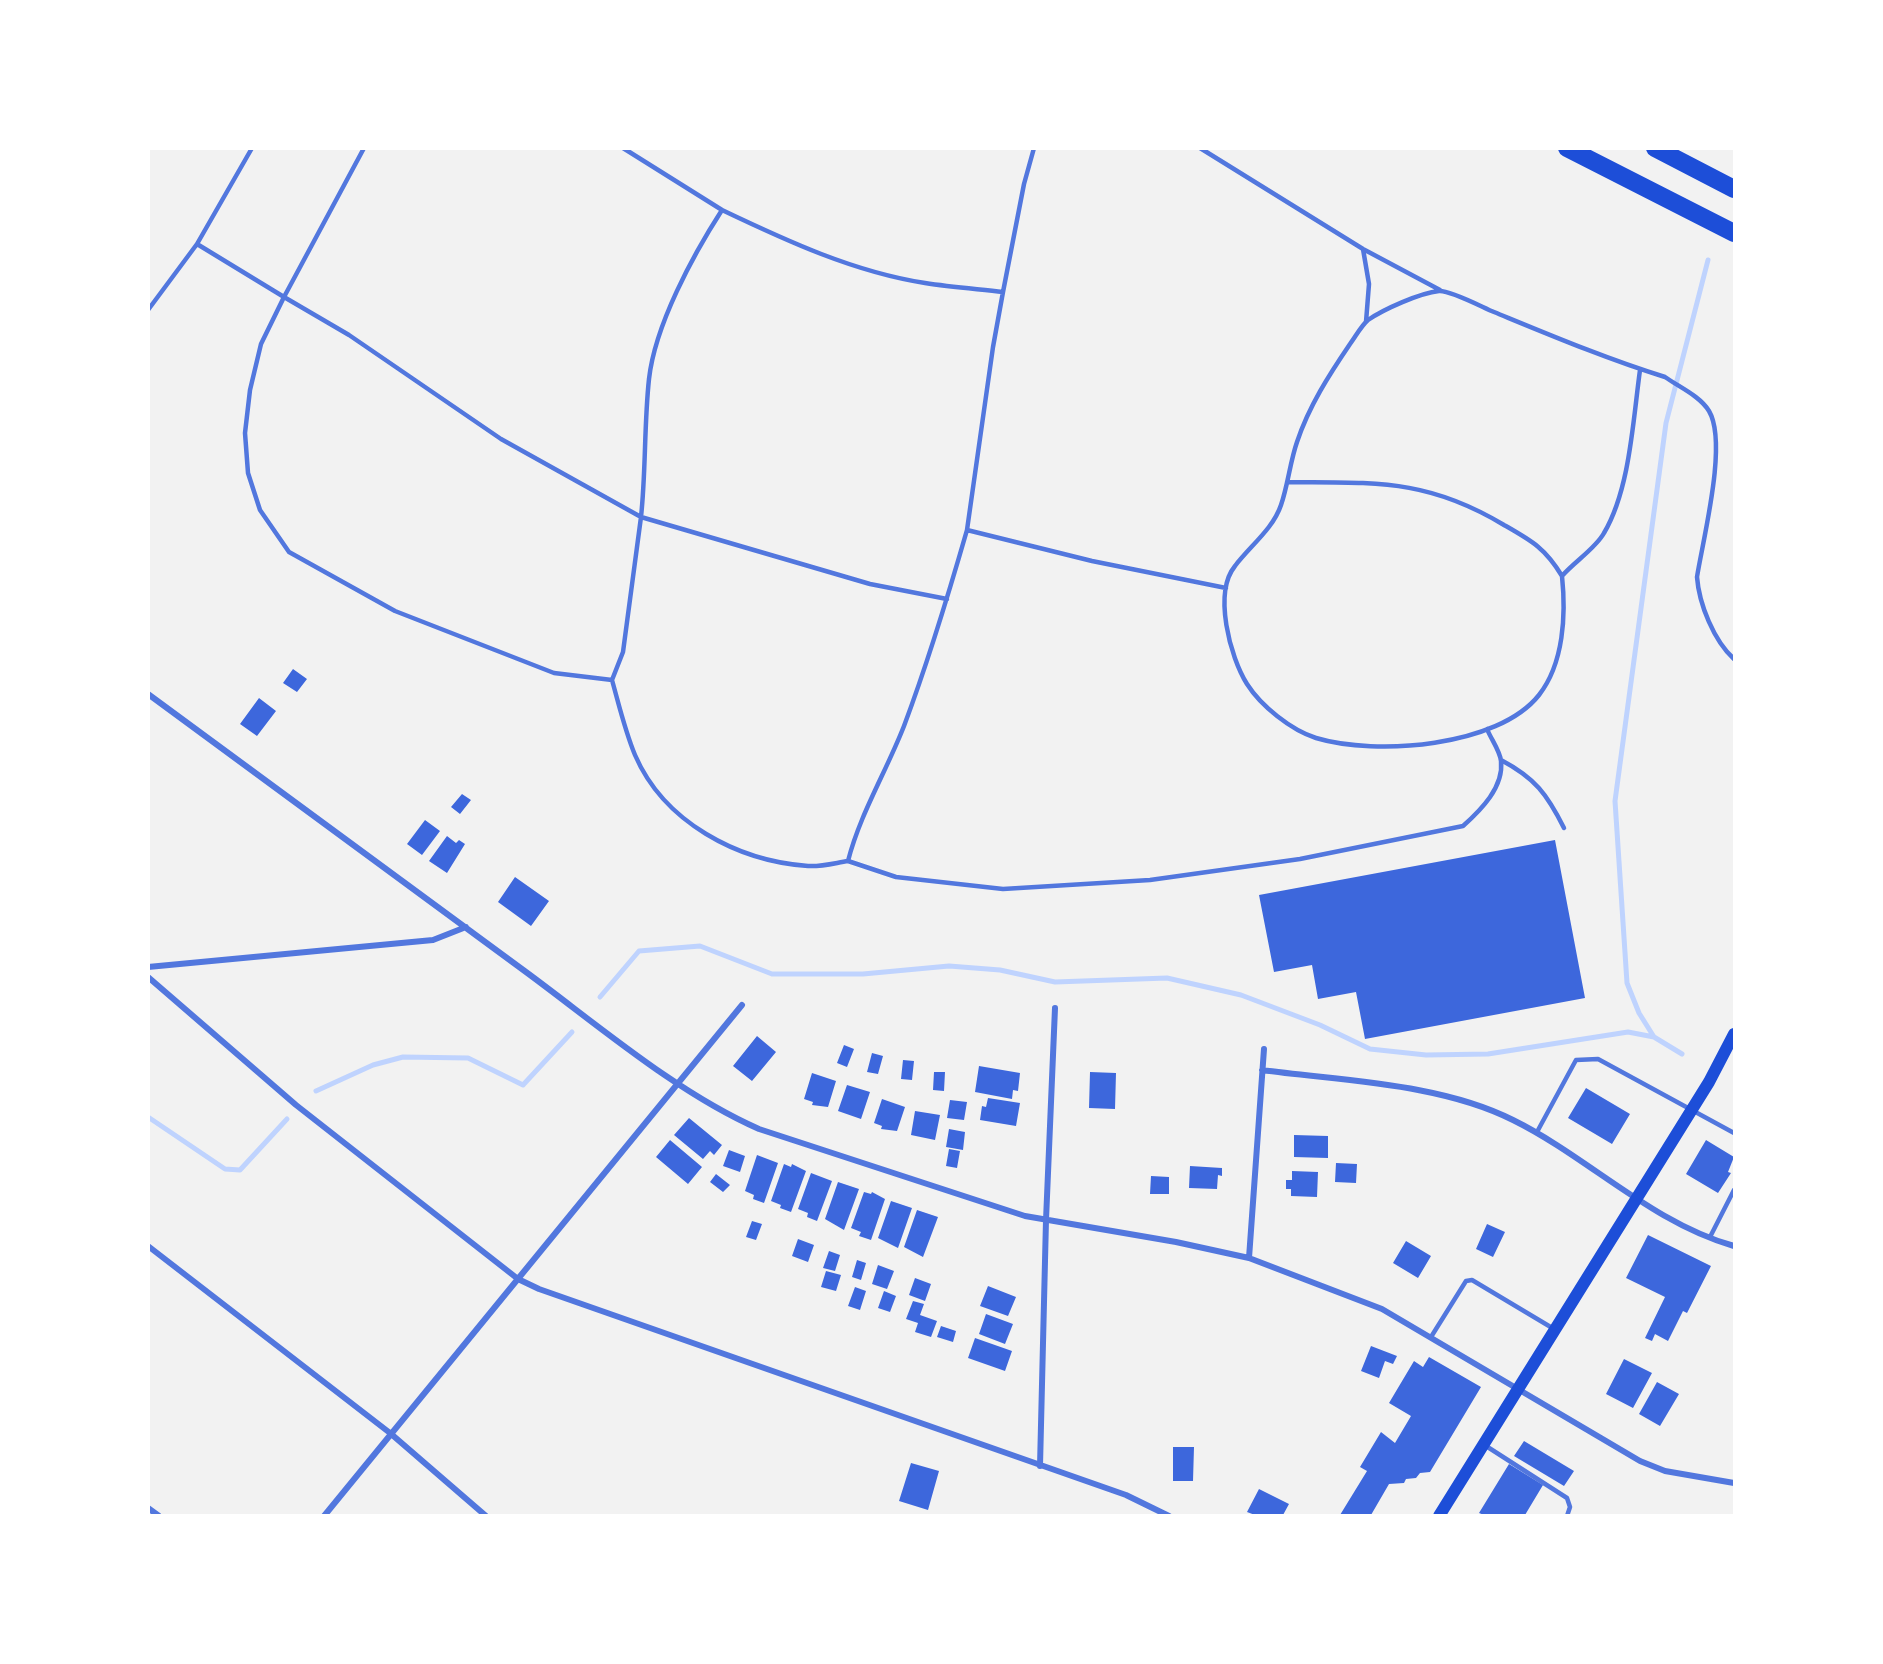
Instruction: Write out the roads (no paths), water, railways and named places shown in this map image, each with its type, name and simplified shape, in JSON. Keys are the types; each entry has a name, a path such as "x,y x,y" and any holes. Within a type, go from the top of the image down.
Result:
{"highway":[{"path":"1567,148 1734,233"},
{"path":"1655,148 1734,189"}],"main road":[{"path":"1439,1515 1692,1109 1734,1034"}],"street":[{"path":"148,694 678,1083 734,1118 759,1129 1025,1216 1249,1258 1382,1309 1640,1461 1694,1478 1734,1483"},
{"path":"148,968 433,940 466,927"},
{"path":"148,978 296,1105 518,1279 539,1289 1126,1495 1168,1515"},
{"path":"324,1515 742,1005"},
{"path":"1040,1466 1046,1220 1055,1008"},
{"path":"1249,1258 1264,1048"},
{"path":"1262,1070 1444,1096 1510,1118 1537,1132 1636,1197 1710,1237 1734,1246"},
{"path":"148,1246 390,1433 486,1515"},
{"path":"148,1508 159,1515"}],"lane":[{"path":"148,310 197,244 252,148"},
{"path":"364,148 261,344 250,390 245,434 248,473 260,510 289,552 395,611 554,673 612,680"},
{"path":"623,148 722,210 787,241 865,269 925,283 1003,292"},
{"path":"849,861 855,836 903,727 968,530 993,347 1024,184 1034,148"},
{"path":"1200,148 1363,249 1441,291 1640,370 1665,377 1695,397 1708,410 1715,425 1718,448 1697,577 1698,589 1718,639 1734,659"},
{"path":"722,210 702,241 666,318 649,377 641,517 623,652 612,680 636,756 663,800 682,818 719,842 760,857 810,867 849,861 896,878 1003,889 1150,880 1300,859 1463,826 1481,810 1497,784 1501,760 1487,729"},
{"path":"197,244 349,335 501,440 641,517 870,584 947,599"},
{"path":"1363,249 1369,284 1366,322"},
{"path":"1287,482 1407,485 1437,492 1466,504 1528,539 1549,554 1562,576 1564,600 1561,640 1551,672 1539,694 1515,717 1487,729 1453,739 1378,746 1341,744 1313,737 1287,722 1263,702 1247,684 1228,634 1225,607 1226,588 1232,568 1262,536 1281,508 1287,482 1296,443 1325,381 1366,322 1401,304 1441,291"},
{"path":"1562,576 1604,535 1613,515 1620,493 1640,370"},
{"path":"968,530 1092,561 1226,588"},
{"path":"1501,760 1521,771 1549,798 1564,828"},
{"path":"1537,1132 1576,1060 1589,1057 1598,1059 1734,1132"},
{"path":"1710,1237 1734,1190"},
{"path":"1431,1337 1466,1281 1472,1280 1554,1329"},
{"path":"1484,1444 1567,1498 1570,1506 1567,1515"}],"waterway":[{"path":"1682,1054 1654,1037 1639,1013 1627,983 1615,801 1666,423 1708,260"},
{"path":"600,997 639,951 700,946 772,974 863,974 949,966 1000,970 1055,982 1167,978 1241,995 1320,1025 1370,1049 1426,1055 1488,1054 1628,1032 1654,1037"},
{"path":"316,1091 373,1065 403,1057 468,1058 523,1085 572,1032"},
{"path":"148,1117 225,1169 240,1170 287,1119"}]}
